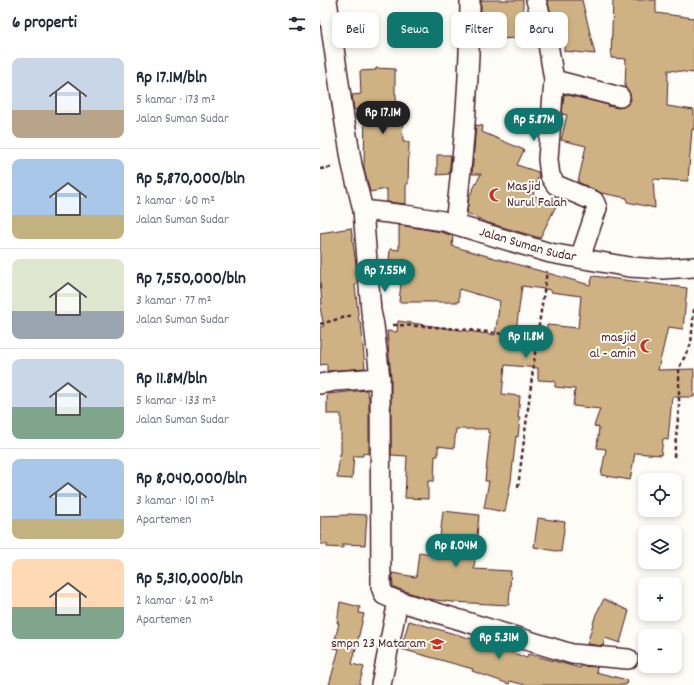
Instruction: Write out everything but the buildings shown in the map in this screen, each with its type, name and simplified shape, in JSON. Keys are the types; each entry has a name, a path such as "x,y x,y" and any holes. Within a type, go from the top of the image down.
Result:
{"street":[{"path":"327,0 326,48 363,210 380,378 381,587 384,595 572,654 628,659"},
{"path":"536,0 547,38 554,80 548,159 550,176 556,185 594,201 597,208 597,212 580,258"},
{"path":"455,224 463,158 468,83 470,1"},
{"path":"554,80 620,97"},
{"name":"Jalan Suman Sudar","path":"363,210 418,217 455,224 550,253 629,267 662,269 694,267"},
{"path":"320,384 335,381 380,378"},
{"path":"381,685 398,600"}],"path":[{"path":"518,487 537,338 550,253"},
{"path":"674,457 679,409 679,368 691,344 694,309"},
{"path":"320,324 373,318 434,327 537,338"}],"place":[{"name":"Masjid Nurul Falah","path":"496,195"},
{"name":"masjid al - amin","path":"647,346"},
{"name":"smpn 23 Mataram","path":"437,644"}]}
